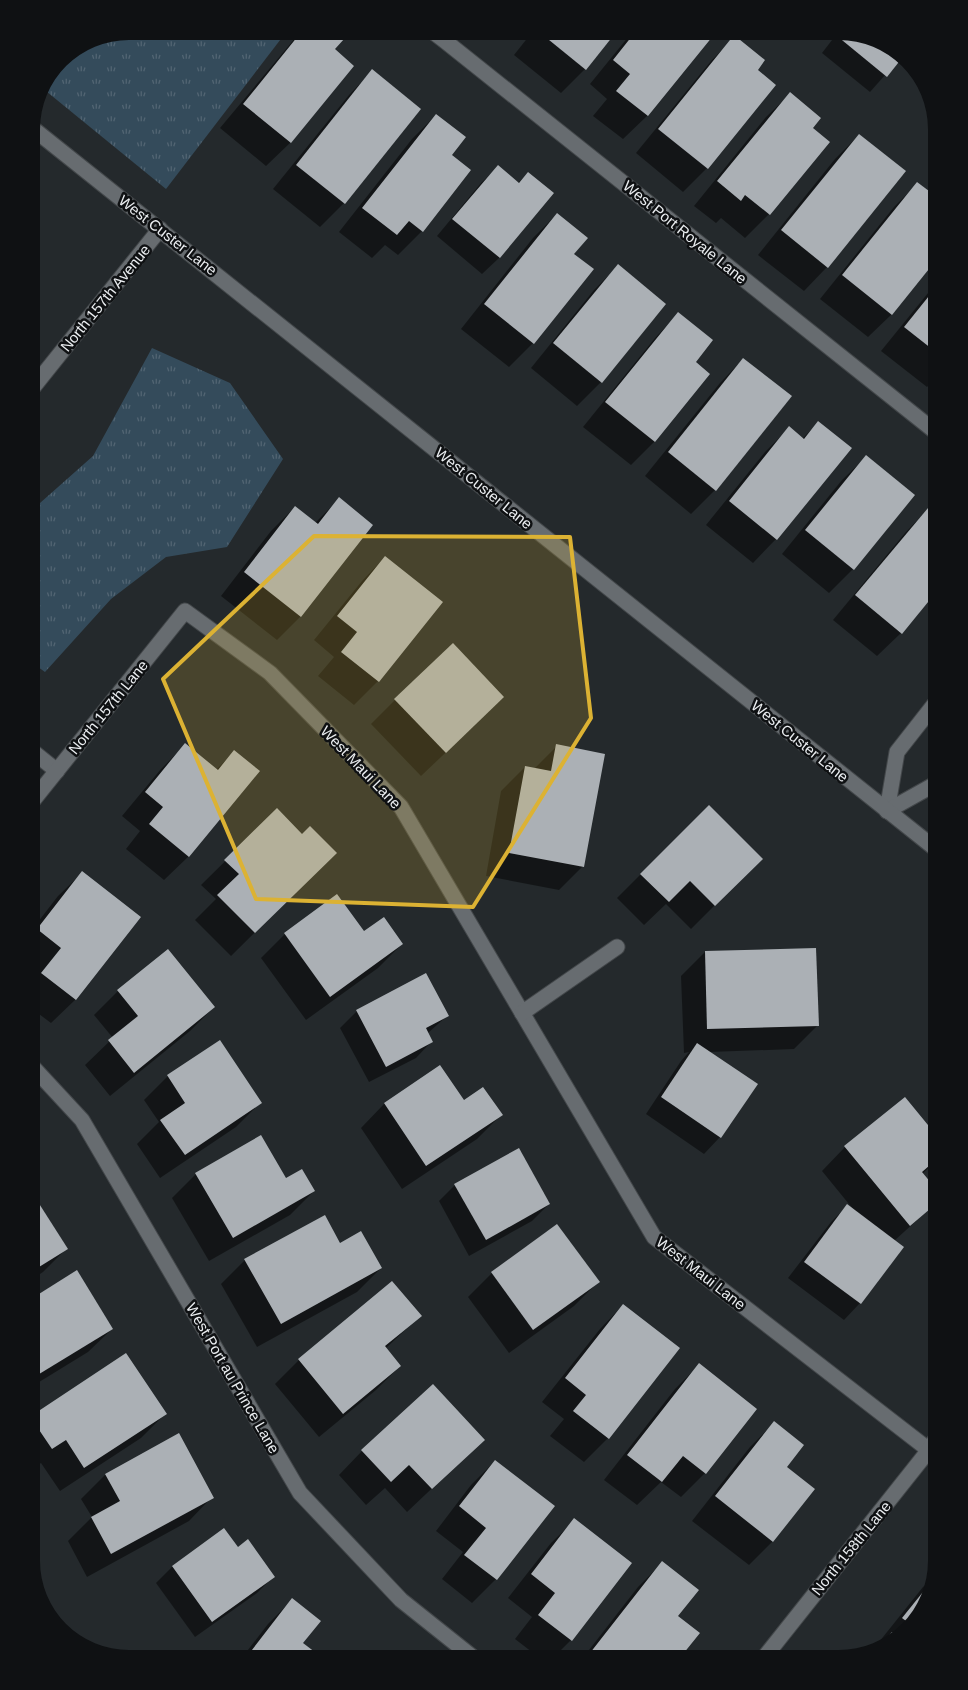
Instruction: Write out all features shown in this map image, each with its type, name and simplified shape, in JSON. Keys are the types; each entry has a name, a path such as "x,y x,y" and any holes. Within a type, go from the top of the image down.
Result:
{"street":[{"name":"West Port Royale Lane","path":"445,40 928,426"},
{"name":"West Custer Lane","path":"40,133 928,843"},
{"name":"North 157th Avenue","path":"40,379 160,229"},
{"name":"North 157th Lane","path":"40,792 185,611"},
{"name":"West Maui Lane","path":"185,611 270,673 401,807 654,1237 928,1440"},
{"path":"887,810 897,752 928,712"},
{"path":"40,757 57,771"},
{"path":"887,810 928,788"},
{"path":"522,1013 618,946"},
{"name":"West Port au Prince Lane","path":"40,1075 82,1120 300,1493 402,1600 464,1650"},
{"name":"North 158th Lane","path":"770,1650 928,1450"}],"highlighted area":[{"path":"314,536 570,537 591,718 473,907 256,899 163,679"}],"green space":[{"path":"123,40 280,40 166,189 48,93 58,75 70,62 90,49 106,43"},
{"path":"152,348 230,383 283,459 227,547 166,557 111,599 45,672 40,668 40,503 93,456"}],"building":[{"path":"295,40 343,40 335,49 354,66 291,143 243,104"},
{"path":"549,40 610,40 586,70"},
{"path":"629,40 710,40 648,116 616,91 630,74 613,60"},
{"path":"730,40 740,40 765,60 758,70 776,85 708,169 658,129"},
{"path":"842,40 868,45 889,55 898,62 887,77"},
{"path":"372,69 421,109 345,204 296,165"},
{"path":"790,92 821,118 813,128 830,142 770,215 745,195 741,201 717,181"},
{"path":"436,114 466,137 452,155 471,170 423,232 409,221 397,235 362,208"},
{"path":"859,134 906,171 828,268 781,230"},
{"path":"498,165 519,183 528,172 554,193 500,258 452,219"},
{"path":"917,182 928,190 928,270 892,315 842,275"},
{"path":"557,213 588,238 574,254 594,269 534,344 484,304"},
{"path":"618,264 666,304 602,383 553,343"},
{"path":"928,297 928,346 904,327"},
{"path":"678,312 713,340 696,362 710,374 655,442 605,402"},
{"path":"743,358 792,396 716,491 668,452"},
{"path":"818,421 852,448 777,540 729,501 789,426 804,439"},
{"path":"866,455 915,495 854,570 805,530"},
{"path":"339,497 373,525 301,617 244,572 295,506 318,524"},
{"path":"928,508 928,602 902,634 855,595"},
{"path":"385,556 443,602 379,682 341,652 357,632 337,616"},
{"path":"453,643 504,697 446,753 394,699"},
{"path":"185,743 218,770 234,750 260,771 189,857 149,824 163,807 145,792"},
{"path":"556,744 605,754 584,867 509,853 525,766 551,771"},
{"path":"709,805 763,859 715,906 690,881 669,902 640,874"},
{"path":"277,808 302,834 310,826 337,853 255,933 217,895 239,874 224,860"},
{"path":"82,871 141,917 76,1000 41,973 61,948 40,931 40,925"},
{"path":"337,894 364,931 384,917 403,944 330,997 284,933"},
{"path":"816,948 819,1026 707,1029 705,951"},
{"path":"168,949 215,1007 134,1073 108,1040 138,1016 117,990"},
{"path":"426,973 449,1016 426,1028 433,1042 386,1067 356,1010"},
{"path":"220,1040 262,1103 185,1155 160,1120 185,1103 167,1075"},
{"path":"697,1043 758,1084 721,1138 661,1097"},
{"path":"440,1065 464,1100 483,1087 503,1115 426,1166 384,1103"},
{"path":"905,1097 928,1125 928,1167 922,1172 928,1179 928,1211 910,1226 844,1146"},
{"path":"261,1135 286,1178 302,1169 315,1191 233,1238 195,1173"},
{"path":"519,1148 550,1204 486,1240 454,1184"},
{"path":"847,1204 904,1247 861,1304 804,1262"},
{"path":"40,1205 68,1249 40,1266"},
{"path":"325,1215 340,1243 361,1231 382,1268 281,1324 244,1259"},
{"path":"557,1224 600,1282 533,1330 491,1272"},
{"path":"77,1270 113,1329 40,1374 40,1293"},
{"path":"392,1281 422,1316 385,1346 401,1366 343,1414 298,1359"},
{"path":"623,1304 680,1348 609,1439 573,1411 586,1395 565,1378"},
{"path":"126,1353 167,1414 84,1468 66,1440 52,1449 40,1431 40,1410"},
{"path":"699,1363 757,1409 706,1474 683,1456 662,1482 627,1455"},
{"path":"433,1384 485,1440 432,1489 409,1465 391,1482 361,1450"},
{"path":"774,1421 804,1445 787,1467 815,1489 773,1542 715,1496"},
{"path":"179,1433 214,1498 111,1554 91,1517 120,1501 105,1474"},
{"path":"495,1460 555,1506 497,1580 464,1555 486,1528 459,1506"},
{"path":"574,1518 632,1563 572,1641 538,1615 555,1593 531,1574"},
{"path":"224,1528 238,1547 248,1539 275,1577 212,1622 172,1566"},
{"path":"662,1561 699,1590 678,1616 700,1633 686,1650 592,1650"},
{"path":"921,1594 910,1615 905,1620 902,1618"},
{"path":"292,1598 321,1621 303,1643 312,1650 252,1650"}]}
